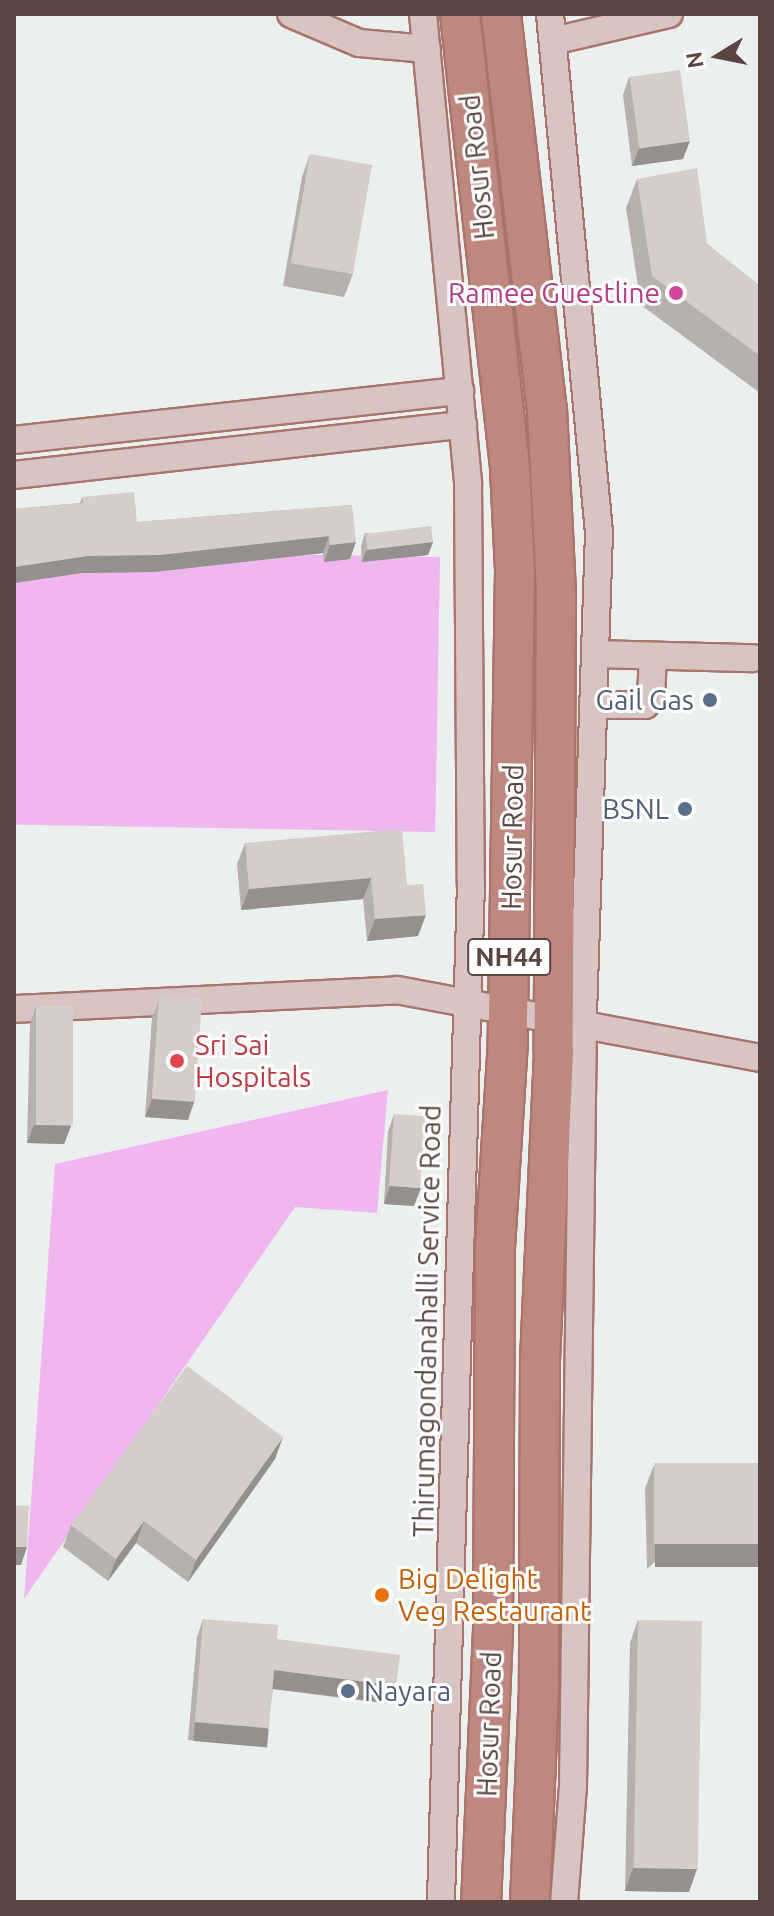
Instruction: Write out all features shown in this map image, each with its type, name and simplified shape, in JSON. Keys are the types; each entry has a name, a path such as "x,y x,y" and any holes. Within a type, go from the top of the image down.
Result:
{"highway":[{"name":"Hosur Road","path":"460,14 514,543 508,1011 495,1249 493,1630 481,1902"},
{"name":"Hosur Road","path":"501,14 547,409 556,595 568,1020 540,1363 539,1688 530,1902"}],"street":[{"path":"291,14 359,43 427,49"},
{"name":"Thirumagondanahalli Service Road","path":"423,14 468,483 471,883 441,1902"},
{"path":"550,14 599,532 594,705 568,1020 574,1770 564,1902"},
{"path":"553,41 669,14"},
{"path":"14,440 460,391"},
{"path":"14,475 463,425"},
{"path":"595,654 753,658"},
{"path":"594,705 645,705 651,697 653,656"},
{"path":"14,1009 397,990 445,995 466,1017 508,1011 760,1058"}],"shaded area":[{"path":"14,550 440,557 435,832 14,825"},
{"path":"388,1090 377,1213 295,1207 24,1599 55,1164"}],"building":[{"path":"680,70 690,141 640,148 629,77"},
{"path":"310,154 372,165 353,274 291,263"},
{"path":"697,168 707,244 760,286 760,356 652,276 637,179"},
{"path":"134,492 137,522 352,505 356,542 330,545 329,536 160,555 88,556 14,567 14,509 83,503 82,497"},
{"path":"431,526 433,542 367,550 365,534"},
{"path":"402,829 407,885 423,884 426,915 375,919 371,878 249,889 245,843"},
{"path":"159,995 202,998 195,1102 152,1099"},
{"path":"36,1006 73,1006 73,1125 36,1125"},
{"path":"394,1114 425,1116 420,1188 389,1186"},
{"path":"187,1366 283,1437 196,1560 144,1521 116,1559 71,1525"},
{"path":"654,1463 760,1463 760,1544 654,1544"},
{"path":"14,1505 29,1506 27,1547 14,1547"},
{"path":"203,1619 278,1625 277,1639 400,1655 396,1686 274,1670 269,1728 195,1722"},
{"path":"638,1620 702,1621 698,1869 634,1868"}],"place":[{"name":"Ramee Guestline","path":"676,293"},
{"name":"Gail Gas","path":"710,700"},
{"name":"BSNL","path":"685,809"},
{"name":"Sri Sai Hospitals","path":"177,1061"},
{"name":"Big Delight Veg Restaurant","path":"382,1595"},
{"name":"Nayara","path":"348,1691"}]}
